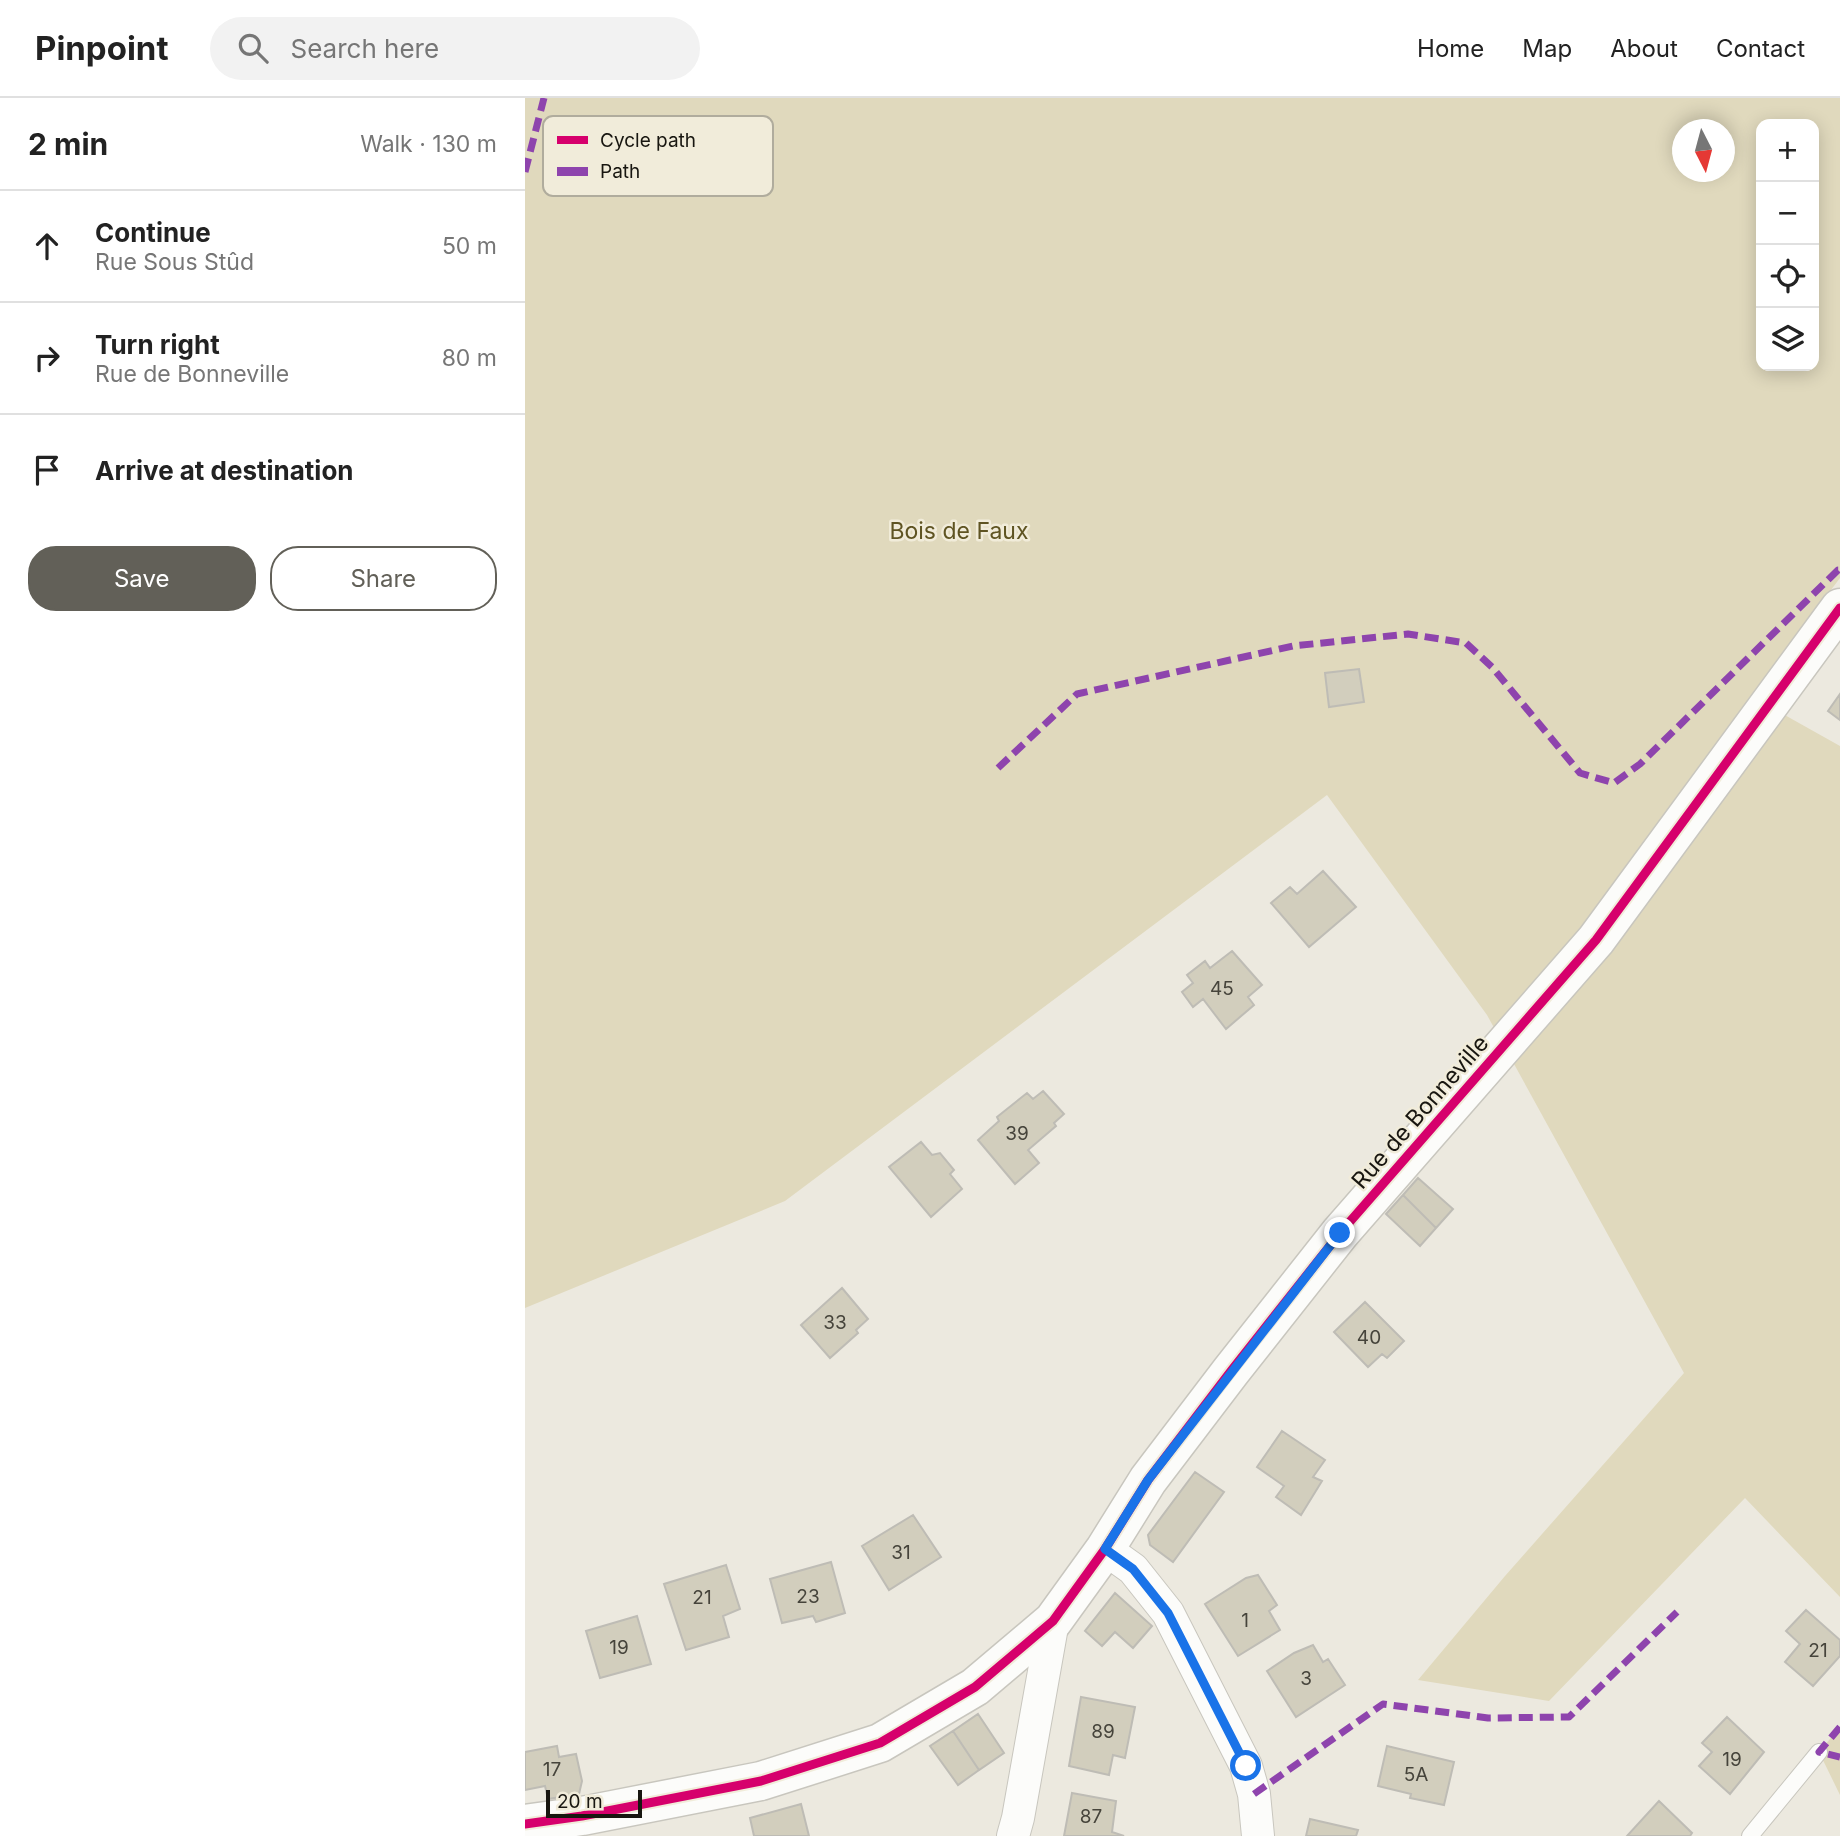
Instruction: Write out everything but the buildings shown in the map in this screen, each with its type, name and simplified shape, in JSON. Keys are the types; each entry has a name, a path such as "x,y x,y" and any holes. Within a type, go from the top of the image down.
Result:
{"street":[{"name":"Rue de Bonneville","path":"525,1824 582,1816 761,1781 880,1743 975,1687 1053,1621 1105,1549 1148,1480 1340,1233 1596,940 1840,608"},
{"path":"1105,1549 1133,1569 1168,1613 1246,1766 1254,1794 1258,1836"},
{"path":"1013,1836 1053,1621"}],"lane":[{"path":"1750,1836 1819,1752"}],"green space":[{"name":"Bois de Faux","path":"525,98 1840,98 1840,578 1751,696 1840,746 1840,1597 1745,1498 1549,1701 1418,1680 1505,1576 1684,1373 1487,1015 1327,795 785,1201 525,1308"},
{"path":"1840,1727 1840,1795 1819,1752"}],"marked path":[{"path":"525,172 544,98"},
{"path":"998,768 1077,694 1293,646 1408,634 1466,643 1492,667 1580,773 1614,783 1640,764 1840,570"},
{"path":"1254,1794 1383,1704 1488,1718 1569,1717 1677,1612"},
{"path":"1840,1727 1819,1752 1840,1757"}],"cycle path":[{"path":"525,1824 582,1816 761,1781 880,1743 975,1687 1053,1621 1105,1549 1148,1480 1231,1371 1340,1233 1596,940 1840,608"}],"route":[{"path":"1246,1766 1168,1613 1133,1569 1105,1549 1148,1480 1340,1233"}]}
